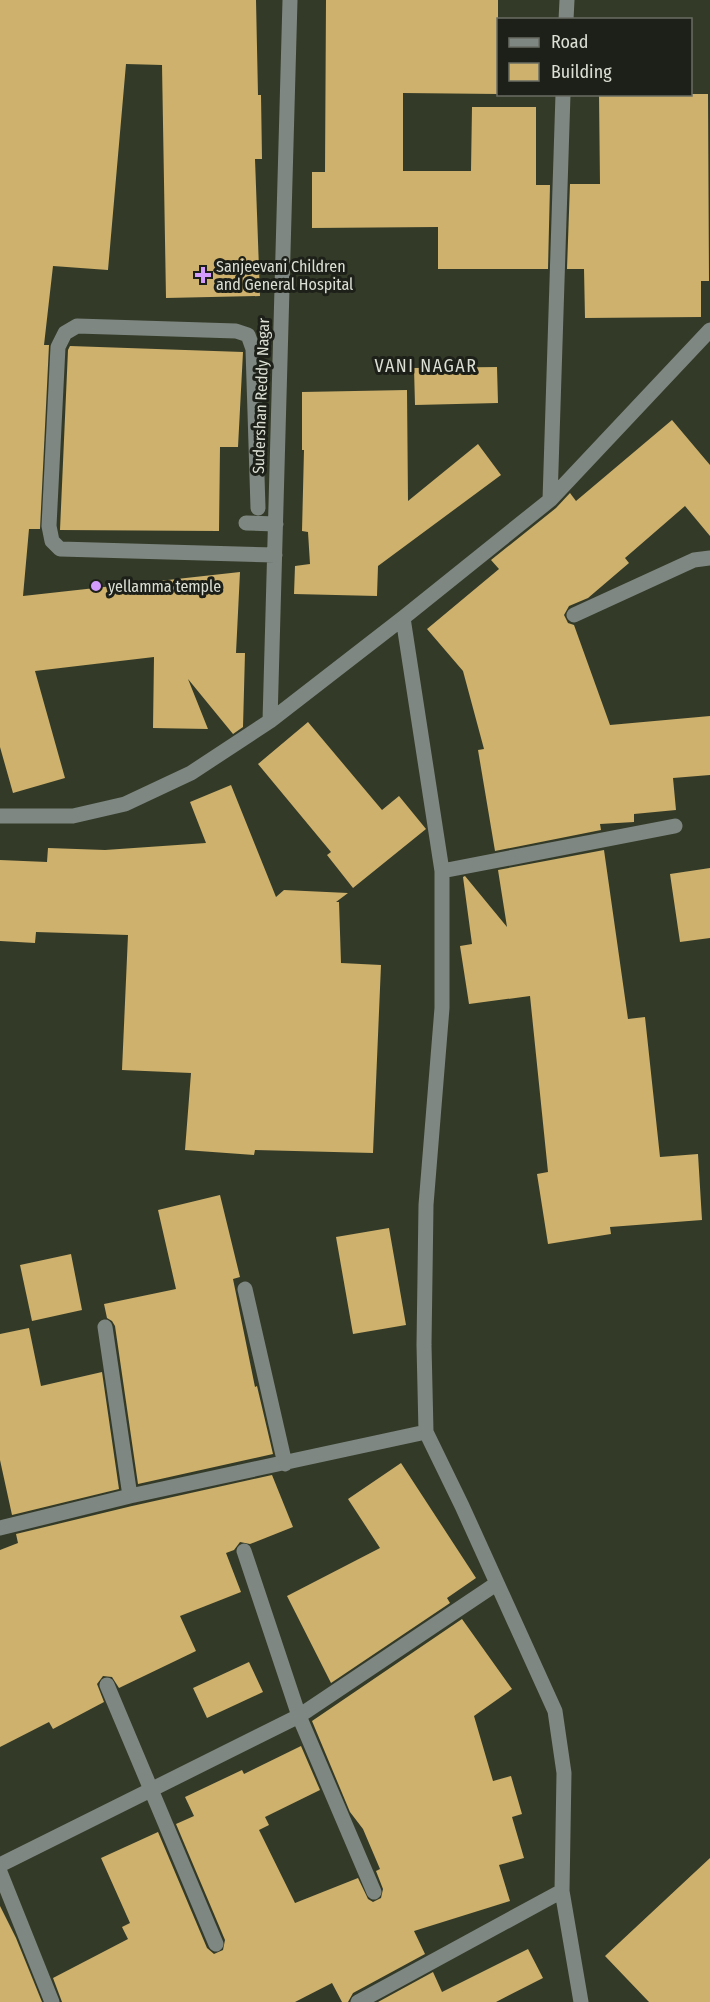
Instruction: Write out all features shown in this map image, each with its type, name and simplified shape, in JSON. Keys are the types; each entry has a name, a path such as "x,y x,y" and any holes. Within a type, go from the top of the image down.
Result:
{"street":[{"name":"Sudershan Reddy Nagar","path":"270,721 290,0"},
{"path":"566,18 567,0"},
{"path":"550,500 563,96"},
{"path":"258,508 253,349 248,335 236,331 76,326 65,333 57,347 49,526 52,541 60,549 275,555"},
{"path":"0,816 74,816 125,804 191,772 270,721 550,500 710,330"},
{"path":"246,523 276,524"},
{"path":"574,615 694,560 710,558"},
{"path":"403,618 442,871 442,1008 426,1205 424,1345 426,1432 555,1711 564,1773 562,1891 581,2002"},
{"path":"442,871 675,826"},
{"path":"245,1289 285,1464"},
{"path":"105,1327 130,1496"},
{"path":"0,1528 130,1496 426,1432"},
{"path":"243,1551 299,1716 374,1892"},
{"path":"0,1865 299,1716 495,1584"},
{"path":"107,1685 216,1944"},
{"path":"0,1872 52,2002"},
{"path":"358,2002 562,1891"}],"building":[{"path":"0,0 256,0 258,95 261,95 262,159 255,159 260,296 166,298 162,65 126,64 108,270 53,266 44,345 49,345 40,529 29,529 23,596 240,572 236,653 245,653 243,727 233,734 188,679 208,729 153,728 154,657 35,671 65,778 13,793 0,747"},
{"path":"326,0 498,0 497,94 403,93 403,171 471,171 472,107 536,107 536,185 550,185 548,269 438,269 438,227 312,228 312,172 325,172"},
{"path":"708,94 709,281 701,281 701,317 585,318 584,269 567,269 570,184 600,184 599,96"},
{"path":"70,346 243,352 238,447 220,447 219,531 60,530"},
{"path":"497,367 498,403 415,405 414,368"},
{"path":"407,390 408,501 478,444 501,475 378,566 377,596 294,594 295,566 310,564 308,532 302,531 304,450 302,450 302,392"},
{"path":"672,420 710,465 710,536 685,506 625,558 629,563 588,598 569,606 564,615 568,623 574,625 610,725 710,716 710,775 673,778 676,810 634,814 634,822 600,824 601,830 495,851 478,750 484,749 463,671 427,629 499,569 491,560 556,508 570,493 576,501"},
{"path":"308,722 382,810 399,796 426,829 353,888 327,855 331,852 258,764"},
{"path":"231,785 276,897 284,890 348,893 336,902 339,902 341,963 381,965 373,1153 255,1150 254,1155 185,1150 191,1073 122,1070 128,935 36,932 35,943 0,941 0,860 47,862 48,848 105,850 206,843 190,802"},
{"path":"604,850 628,1019 645,1017 660,1157 698,1154 702,1220 610,1227 611,1234 548,1244 537,1174 548,1172 530,996 469,1004 460,946 472,944 463,877 465,876 507,927 498,870"},
{"path":"710,868 710,938 680,942 670,874"},
{"path":"220,1195 240,1277 233,1279 255,1387 257,1386 273,1454 138,1484 115,1326 107,1318 104,1304 176,1289 158,1210"},
{"path":"389,1228 406,1325 353,1334 336,1237"},
{"path":"71,1254 82,1310 32,1321 20,1265"},
{"path":"29,1328 41,1386 102,1372 119,1489 12,1515 0,1460 0,1334"},
{"path":"401,1463 476,1578 447,1598 450,1603 331,1683 287,1596 380,1548 348,1499"},
{"path":"272,1475 293,1527 250,1544 240,1542 234,1550 226,1553 241,1592 180,1616 196,1651 119,1688 112,1677 103,1676 97,1684 104,1702 53,1729 49,1722 0,1747 0,1550 18,1543 16,1534"},
{"path":"462,1619 512,1689 474,1716 493,1781 511,1776 522,1814 512,1817 524,1858 499,1865 510,1901 414,1931 425,1954 353,1993 348,2002 342,2002 332,1983 295,2002 62,2002 53,1978 128,1939 122,1927 130,1923 101,1858 158,1832 207,1948 214,1954 223,1950 225,1940 176,1824 194,1816 185,1797 242,1770 244,1774 301,1746 320,1790 265,1817 269,1825 259,1830 295,1903 358,1878 368,1899 373,1902 381,1898 383,1889 376,1871 380,1869 363,1829 350,1812 312,1721"},
{"path":"249,1662 263,1692 207,1718 193,1688"},
{"path":"710,1858 710,2002 649,2002 605,1956"},
{"path":"0,1906 16,1938 42,2002 0,2002"},
{"path":"528,1949 543,1978 496,2002 378,2002 433,1972 442,1992"}],"place":[{"name":"Sanjeevani Children and General Hospital","path":"203,275"},
{"name":"yellamma temple","path":"96,586"}],"district":[{"name":"VANI NAGAR","path":"426,366"}]}
